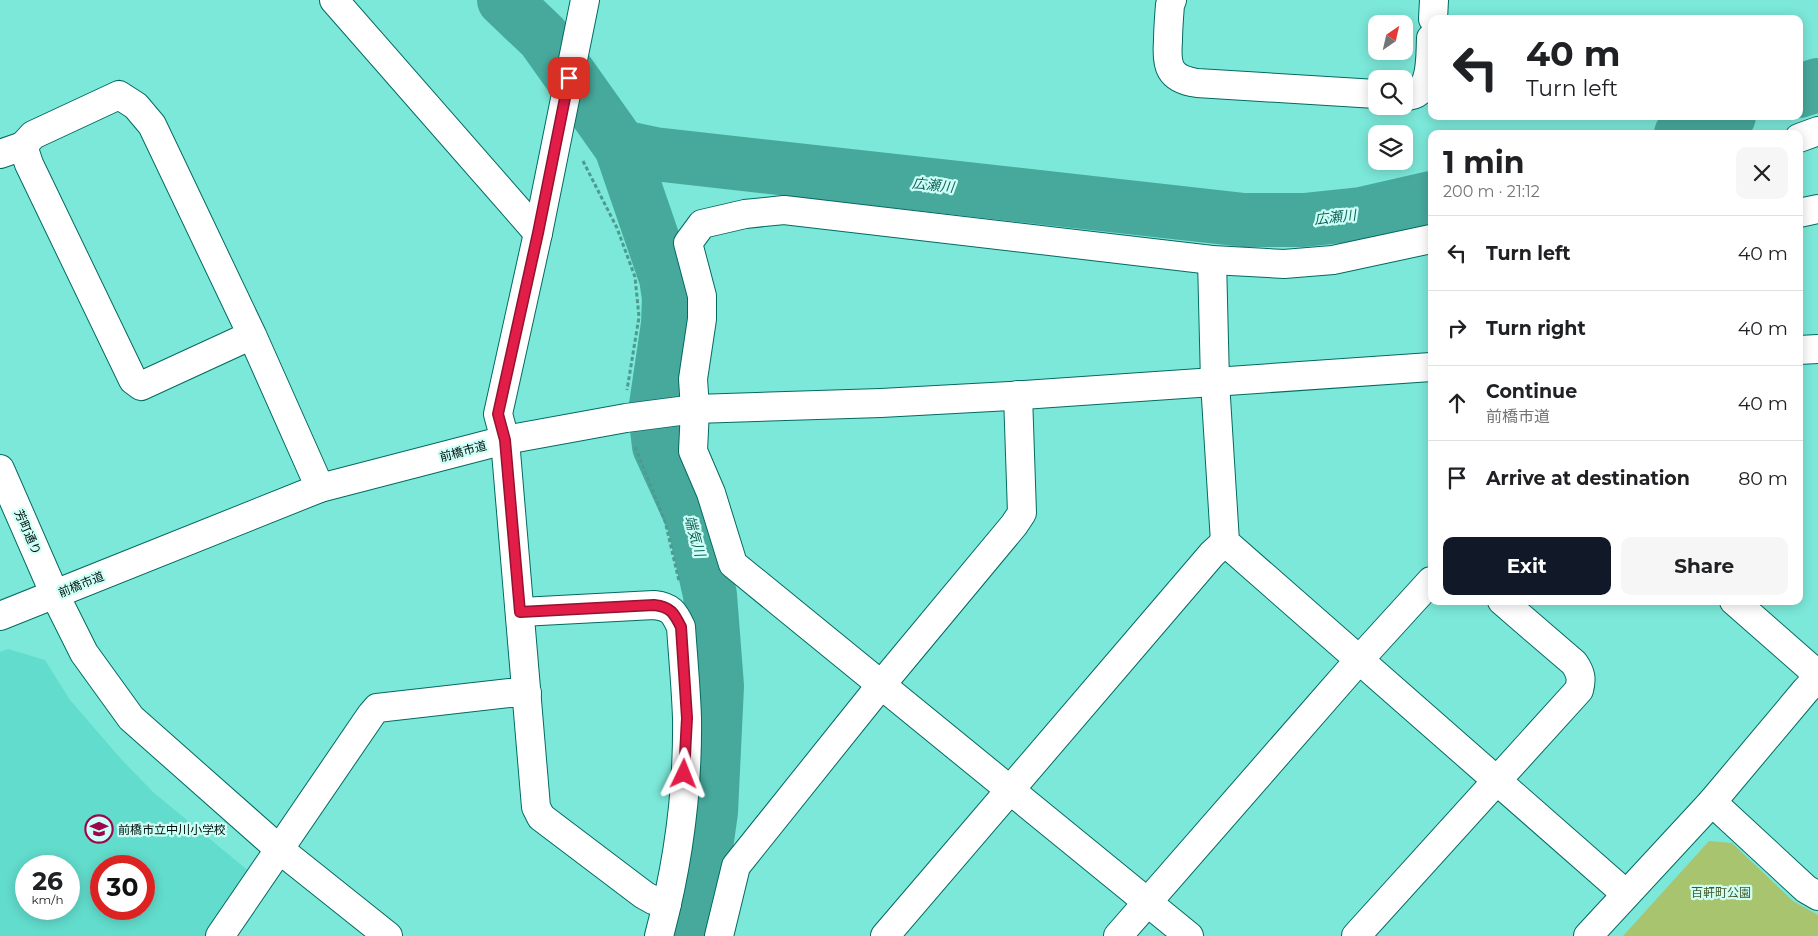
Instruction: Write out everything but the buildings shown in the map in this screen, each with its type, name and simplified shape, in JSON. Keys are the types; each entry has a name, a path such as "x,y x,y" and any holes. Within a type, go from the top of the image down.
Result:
{"street":[{"path":"334,0 538,233"},
{"path":"585,0 538,233 498,414 505,440 536,807 541,817 644,895 667,904"},
{"path":"1172,0 1166,58 1168,67 1173,74 1182,79 1197,83 1368,94"},
{"path":"1433,15 1434,0"},
{"path":"1413,95 1420,92 1426,84 1428,71"},
{"path":"252,335 141,386 133,380 29,164 11,150 33,135 119,95 136,106 152,125 252,335 320,488"},
{"path":"1803,137 1818,131"},
{"path":"1803,212 1818,209"},
{"path":"1189,936 733,564 711,493 693,451 695,409 693,379 702,320 702,296 688,243 702,224 745,214 784,210 1212,260 1284,264 1334,260 1428,240"},
{"path":"1212,260 1215,382 1226,542 1626,894"},
{"path":"1803,350 1818,349"},
{"name":"前橋市道","path":"0,616 320,488 505,440 626,418 695,409 881,403 1428,367"},
{"path":"719,936 736,866 1022,513 1018,395"},
{"name":"芳町通り","path":"0,469 55,595 84,652 131,718 279,849 388,936"},
{"path":"885,936 1212,554 1226,542"},
{"path":"1118,936 1359,660 1428,584"},
{"path":"1356,936 1579,690 1580,672 1574,663 1507,605"},
{"path":"1588,936 1712,802 1818,678 1808,666 1739,605"},
{"path":"520,612 665,606 674,614 681,627 687,718 683,811 667,904 659,936"},
{"path":"220,936 371,714 377,708 500,694 527,693"},
{"path":"1712,802 1806,889 1818,896"}],"path":[{"path":"561,119 613,220 635,277 639,317 626,396"},
{"path":"635,447 665,521 678,575 681,602 674,614"}],"shaded area":[{"name":"前橋市立中川小学校","path":"8,649 45,660 70,700 121,759 153,792 251,873 206,936 0,936 0,652"}],"green space":[{"name":"百軒町公園","path":"1709,841 1732,843 1793,901 1818,915 1818,936 1623,936"}],"waterway":[{"name":"広瀬川","path":"504,0 543,37 621,147 654,154 1244,220 1304,220 1361,214 1428,199"},
{"name":"広瀬川","path":"1803,90 1818,85"},
{"name":"広瀬川","path":"1692,130 1718,120"},
{"name":"端気川","path":"621,147 666,278 669,298 668,324 655,412 659,446 694,523 710,595 717,686 711,812 704,861 688,936"}],"place":[{"name":"前橋市立中川小学校","path":"99,829"}],"route":[{"path":"569,78 538,233 498,414 505,440 520,612 654,605 665,606 674,614 681,627 687,718 684,774"}]}
